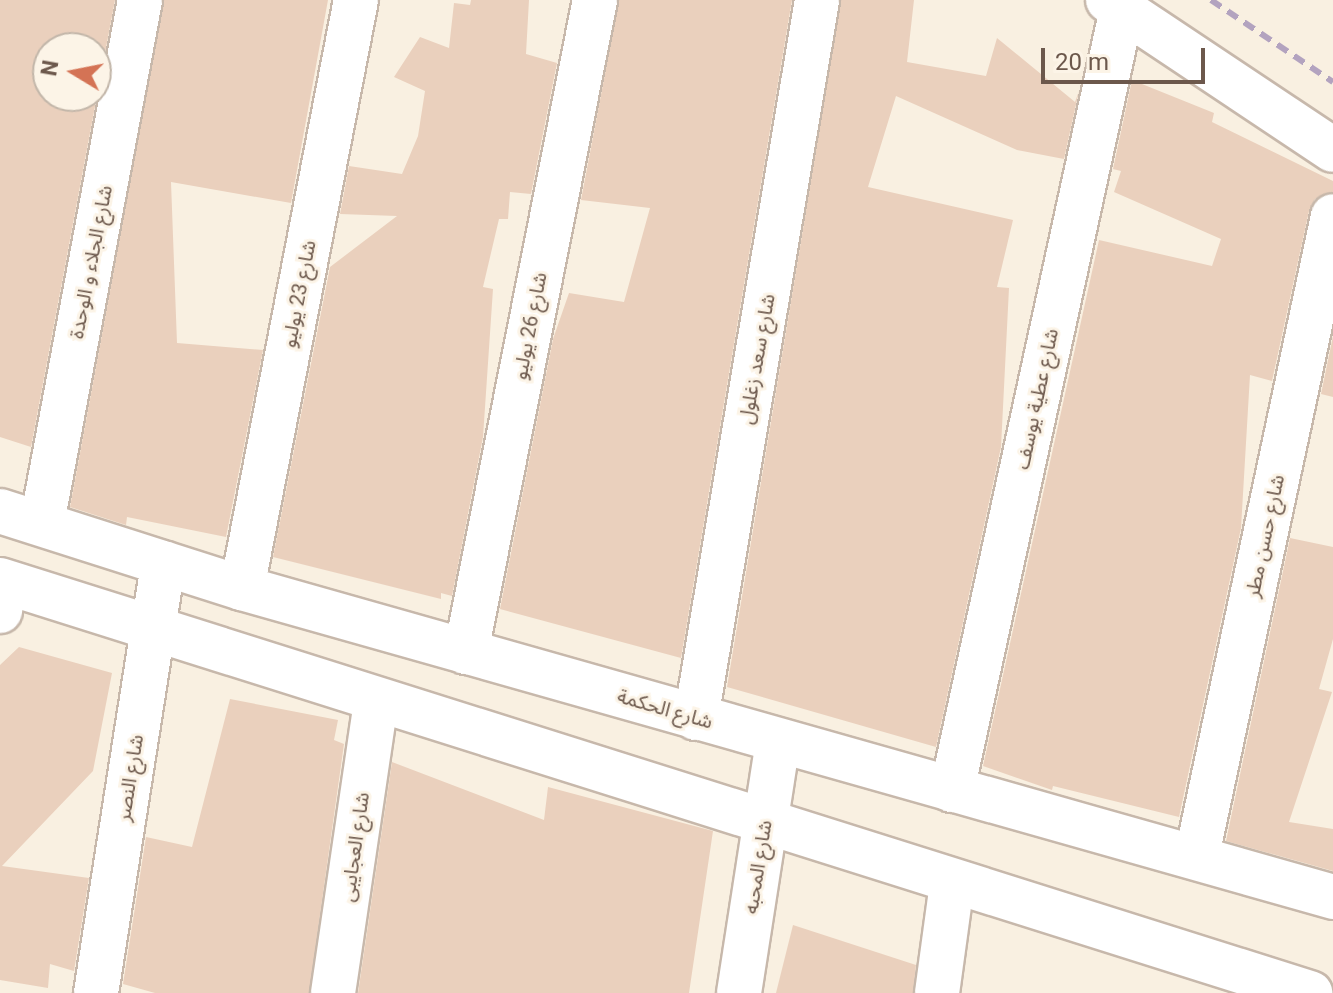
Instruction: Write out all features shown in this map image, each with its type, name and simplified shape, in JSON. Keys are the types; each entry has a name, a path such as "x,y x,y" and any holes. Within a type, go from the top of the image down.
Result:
{"street":[{"name":"شارع الجلاء و الوحدة","path":"42,523 140,0"},
{"name":"شارع 23 يوليو","path":"242,588 356,0"},
{"name":"شارع 26 يوليو","path":"466,652 595,0"},
{"name":"شارع سعد زغلول","path":"696,718 817,0"},
{"path":"1115,5 1333,150"},
{"name":"شارع عطية يوسف","path":"952,790 1115,5"},
{"name":"شارع حسن مطر","path":"1197,855 1333,216"},
{"name":"شارع الحكمة","path":"0,511 242,588 952,790 1197,855 1333,897"},
{"name":"شارع النصر","path":"96,993 163,563"},
{"path":"1,591 153,629 952,884 1310,993"},
{"name":"شارع العجايبى","path":"333,993 376,702"},
{"name":"شارع المحبه","path":"739,993 778,741"},
{"path":"937,993 952,884"}],"building":[{"path":"0,0 115,0 109,32 32,32 32,112 94,112 31,447 0,437"},
{"path":"164,0 328,0 291,203 171,182 177,343 263,350 226,537 127,517 126,525 70,507"},
{"path":"471,0 529,0 526,54 557,63 531,194 510,192 508,219 499,219 483,287 493,289 483,437 452,596 441,593 441,599 273,557 330,267 397,216 340,214 349,166 402,174 418,136 425,91 394,77 420,37 449,48 454,3 470,5"},
{"path":"619,0 792,0 681,658 500,609 553,339 569,293 624,302 650,208 581,200"},
{"path":"841,0 914,0 907,62 986,76 997,38 1075,102 1079,91 1064,159 1017,150 896,96 868,187 1013,220 997,287 1009,288 1001,447 936,747 727,687"},
{"path":"1132,80 1214,113 1212,122 1333,181 1333,192 1315,199 1309,211 1272,381 1250,375 1241,528 1179,817 1053,786 1052,790 983,766 1099,240 1212,266 1221,239 1114,192 1121,171 1113,169"},
{"path":"1333,336 1333,397 1321,394"},
{"path":"1290,538 1333,547 1333,639 1319,689 1332,692 1289,822 1333,829 1333,871 1226,841"},
{"path":"19,647 112,673 93,771 2,866 89,878 74,971 50,964 48,988 0,980 0,665"},
{"path":"230,699 338,720 334,740 344,744 309,993 155,993 123,984 146,837 192,847"},
{"path":"392,762 544,820 548,787 713,831 689,993 358,993"},
{"path":"793,925 916,965 913,993 776,993"}],"railway":[{"path":"1211,0 1333,82"}]}
